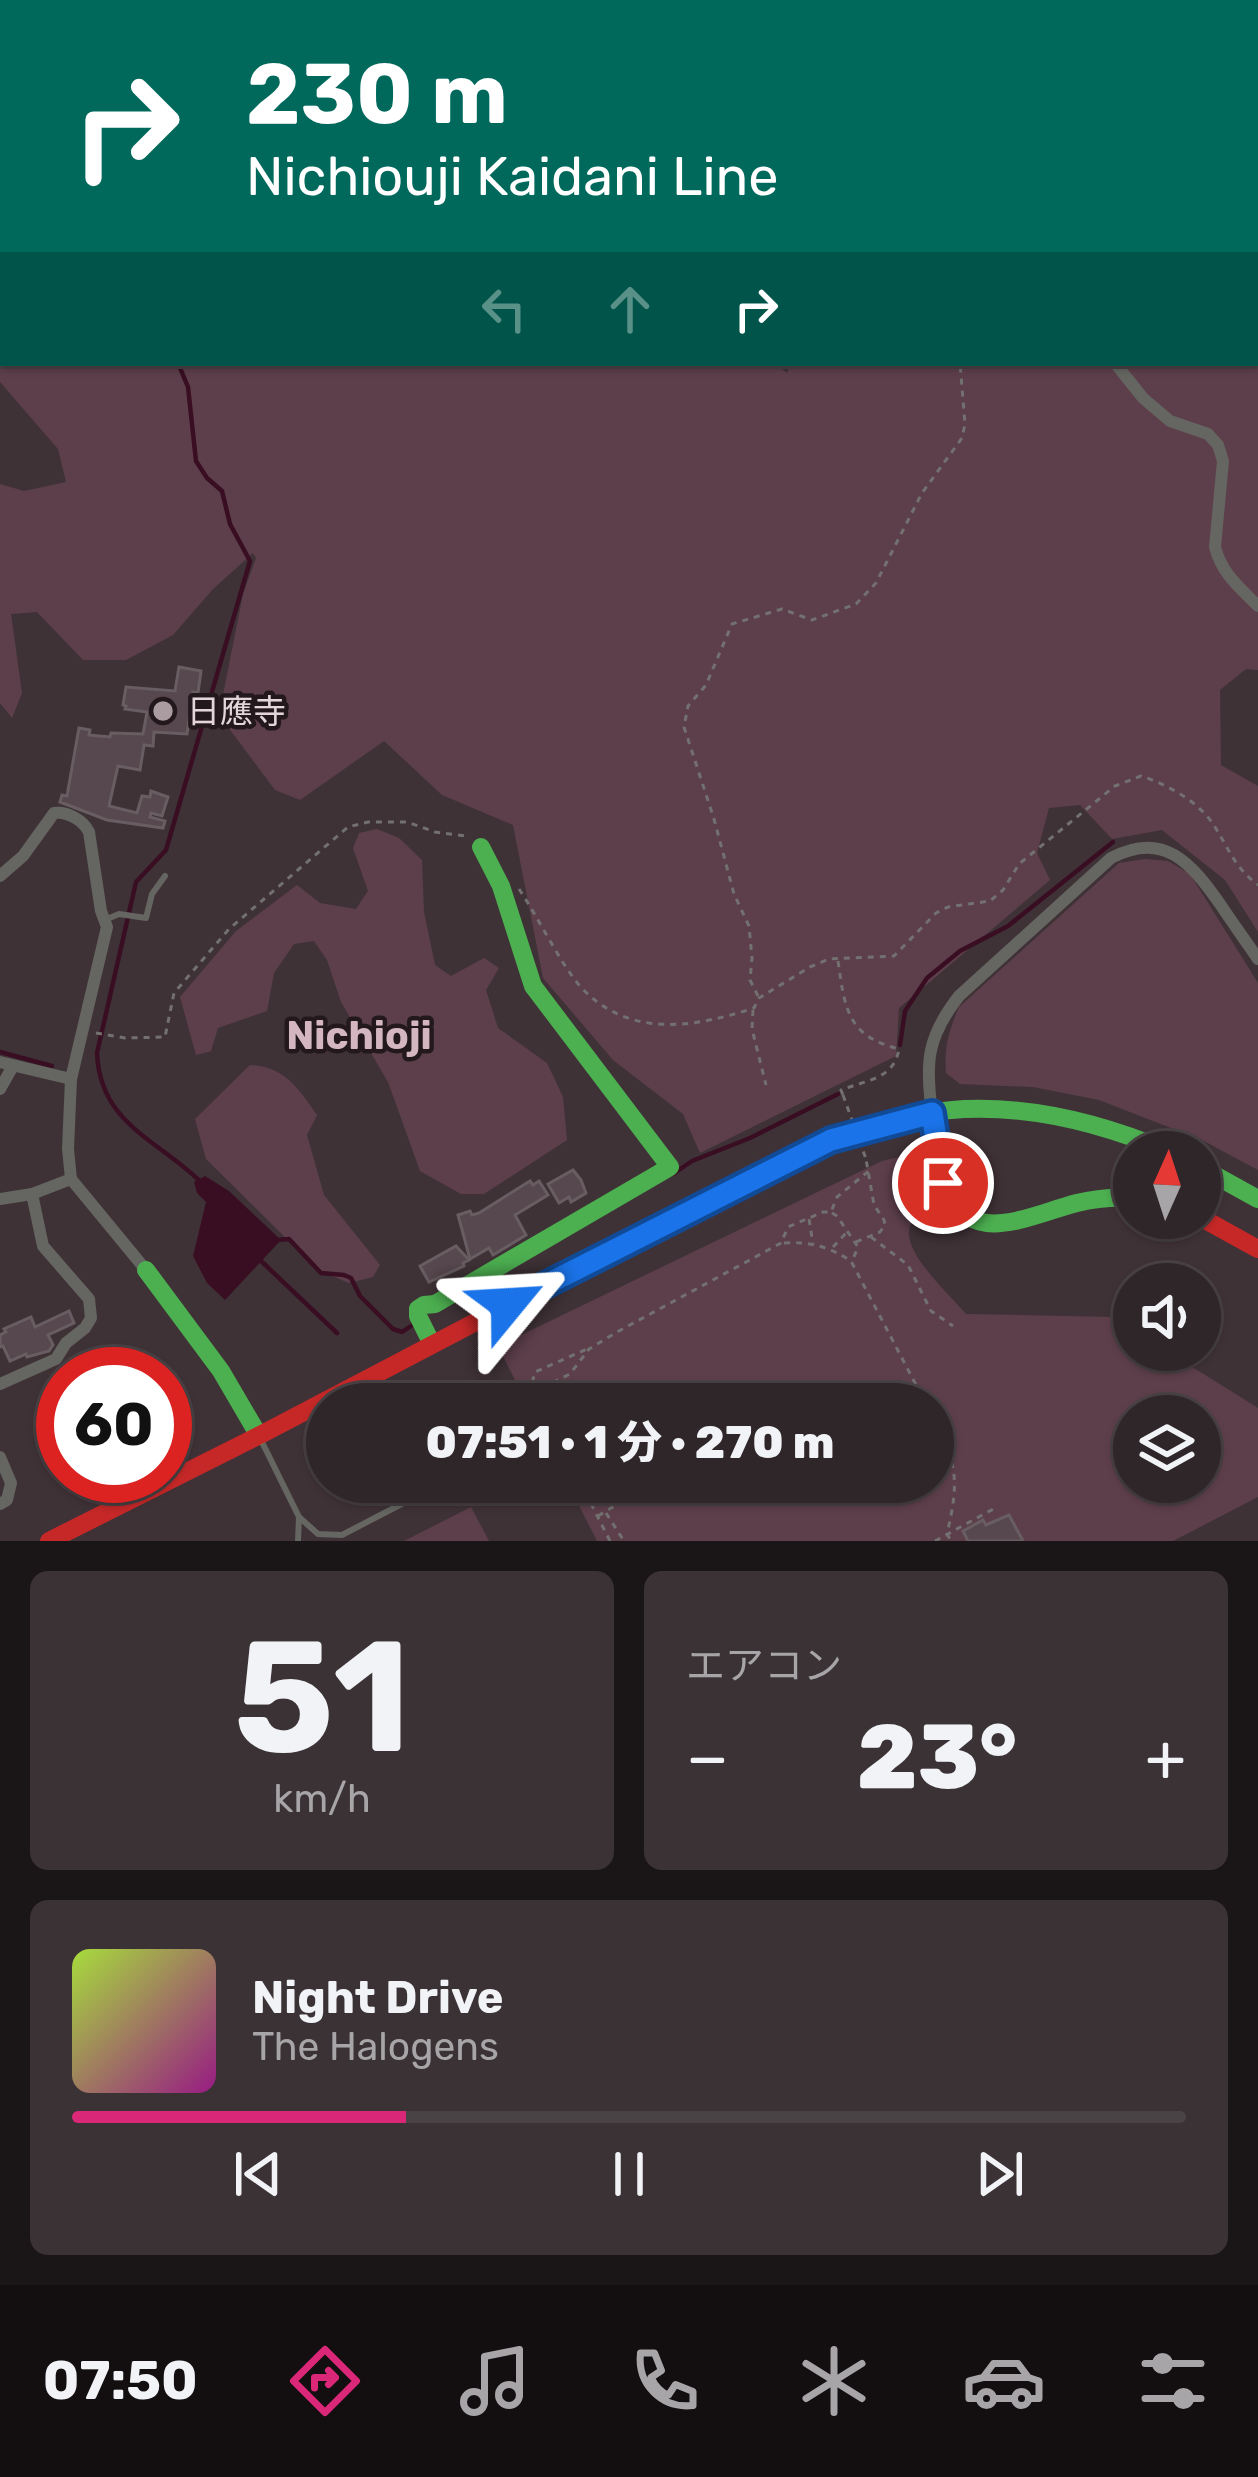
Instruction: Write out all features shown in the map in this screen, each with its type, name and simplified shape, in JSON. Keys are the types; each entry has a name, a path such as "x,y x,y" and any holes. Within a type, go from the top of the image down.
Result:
{"main road":[{"path":"432,1343 420,1321 418,1310 424,1305 435,1304 670,1167 533,986 500,886 481,847"},
{"path":"49,1541 817,1146 862,1129 932,1113 1004,1109 1053,1114 1118,1131"},
{"path":"932,1113 943,1183 955,1205 977,1221 1013,1224 1081,1202 1113,1200"},
{"path":"1221,1179 1258,1199"},
{"path":"1221,1229 1258,1250"},
{"path":"146,1270 206,1347 259,1436"}],"street":[{"path":"1116,366 1170,421 1208,434 1218,445 1223,461 1215,547 1224,573 1258,607"},
{"path":"0,876 22,856 54,813 81,820 89,832 107,927 71,1079 71,1179 146,1270"},
{"path":"932,1113 927,1062 941,1020 959,996 1125,850 1145,847 1181,857 1197,871 1258,959"},
{"path":"0,1089 7,1064 71,1079"},
{"path":"0,1199 32,1194 71,1179"},
{"path":"0,1384 56,1360 66,1342 91,1318 88,1299 43,1246 32,1194"},
{"path":"0,1456 11,1491 0,1504"}],"lane":[{"path":"105,921 119,914 146,918 152,894 165,876"},
{"path":"259,1436 298,1517 318,1534 342,1535 404,1503"},
{"path":"298,1517 298,1541"}],"path":[{"path":"759,998 750,980 749,926 734,894 684,727 688,706 706,685 732,624 782,609 812,620 856,604 875,583 922,493 962,437 960,366"},
{"path":"766,1085 752,1029 759,998 829,959 894,956 936,913 990,901 1019,864 1115,787 1141,776 1202,810 1242,874 1258,885"},
{"path":"95,1032 124,1038 165,1037 175,993 202,961 230,929 348,827 368,821 406,821 435,832 470,837 481,847"},
{"path":"517,885 577,982 611,1012 639,1023 678,1026 754,1008"},
{"path":"837,959 852,1022 868,1039 899,1049 890,1072 842,1090 870,1170 874,1205 884,1220 880,1232 856,1242"},
{"path":"831,1212 837,1198 870,1170"},
{"path":"782,1244 788,1227 831,1212 856,1242 857,1251 850,1261"},
{"path":"809,1218 813,1244"},
{"path":"831,1249 848,1231"},
{"path":"872,1237 908,1265 931,1311 953,1326"},
{"path":"534,1383 532,1376 538,1369 589,1349 782,1244 813,1244 850,1261 915,1383"},
{"path":"552,1383 570,1373 589,1349"},
{"path":"951,1541 947,1534 955,1501 954,1468"},
{"path":"590,1503 610,1541"},
{"path":"597,1516 615,1503"},
{"path":"935,1541 995,1508"},
{"path":"605,1512 624,1541"}],"shaded area":[{"path":"0,366 778,366 787,373 790,366 1258,366 1258,670 1246,669 1220,690 1221,765 1258,786 1258,932 1225,880 1162,830 1112,839 1080,805 1049,808 1037,853 1050,880 899,1008 896,1056 700,1153 683,1114 613,1060 543,978 513,825 442,795 384,741 300,800 275,790 219,715 243,594 256,558 253,553 173,635 126,660 83,660 37,612 11,614 22,693 12,718 0,703 0,484 24,491 66,482 58,449 0,382"},
{"path":"377,829 399,838 422,860 424,912 435,965 451,976 484,958 499,968 486,990 498,1028 547,1063 563,1097 567,1140 484,1194 461,1194 420,1171 388,1082 341,1002 327,960 314,941 294,944 274,973 267,1011 218,1028 211,1051 196,1055 180,997 236,931 297,885 320,903 356,909 368,891 353,848 359,833"},
{"path":"1168,861 1190,874 1258,983 1258,1170 1221,1150 1221,1131 1179,1131 1099,1100 1033,1087 960,1084 946,1073 948,1039 959,1007 1119,863"},
{"path":"250,1065 282,1075 317,1115 307,1135 324,1195 380,1265 373,1277 349,1283 318,1270 206,1159 195,1119"},
{"path":"905,1157 913,1211 911,1244 966,1314 1113,1317 1113,1371 1199,1371 1258,1408 1258,1497 1173,1541 597,1541 578,1503 954,1503 954,1383 516,1383 498,1346 882,1161"},
{"path":"205,1176 229,1191 281,1240 225,1300 207,1283 193,1256 206,1202 194,1182"},
{"path":"471,1507 489,1541 404,1541"}],"building":[{"path":"179,667 201,671 187,734 154,732 153,746 144,745 140,770 118,766 109,806 137,813 142,796 150,797 151,791 168,797 162,816 151,813 150,817 165,821 163,828 107,820 60,802 62,795 67,796 79,728 90,730 89,735 110,737 111,733 143,734 147,712 125,709 126,687 175,691"},
{"path":"573,1170 586,1193 559,1203 548,1184"},
{"path":"530,1181 533,1185 539,1181 548,1195 515,1215 526,1235 493,1255 489,1248 470,1259 458,1215 479,1213"},
{"path":"456,1246 469,1260 429,1282 420,1266"},
{"path":"69,1311 74,1323 48,1335 52,1347 36,1347 36,1355 10,1361 0,1347 4,1329 31,1317 35,1327"},
{"path":"1009,1515 1023,1541 968,1541 963,1531 983,1520 986,1525"}],"waterway":[{"path":"179,366 188,387 196,461 222,491 230,524 250,561 166,850 136,882 97,1053 108,1097 120,1114 201,1182"},
{"path":"900,1045 905,1011 927,978 960,951 1008,926 1113,842"},
{"path":"0,1052 52,1066"},
{"path":"673,1174 838,1094"},
{"path":"277,1240 289,1239 321,1273 351,1278 360,1296 393,1329 402,1332 414,1324"},
{"path":"260,1260 337,1333"}],"traffic: fast":[{"path":"432,1344 418,1309 435,1304 670,1167 533,986 501,886 481,847"},
{"path":"550,1283 783,1162 890,1121 926,1113 991,1109 1043,1114 1114,1131"},
{"path":"932,1113 942,1179 952,1202 966,1215 999,1223 1113,1198"},
{"path":"1221,1179 1258,1199"},
{"path":"146,1270 221,1371 259,1436"}],"traffic: jam":[{"path":"1221,1229 1258,1249"},
{"path":"49,1541 550,1283"}],"place":[{"name":"日應寺","path":"163,711"}],"district":[{"name":"Nichioji","path":"359,1036"}],"route":[{"path":"508,1304 803,1153 862,1129 932,1113 943,1183"}]}
